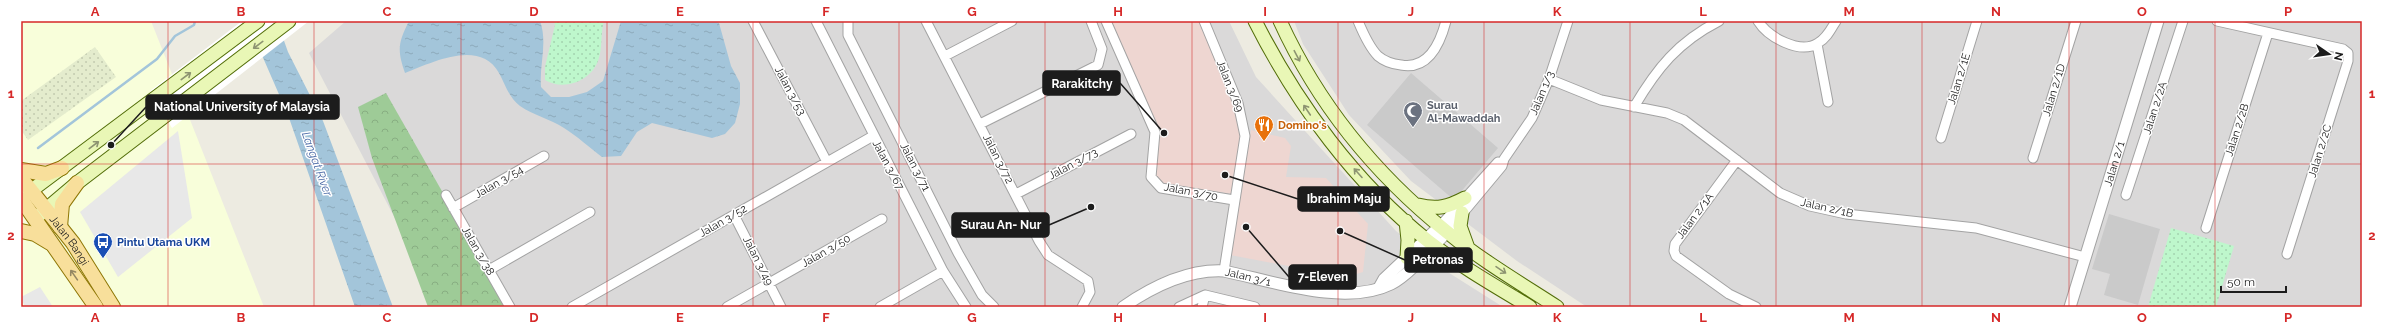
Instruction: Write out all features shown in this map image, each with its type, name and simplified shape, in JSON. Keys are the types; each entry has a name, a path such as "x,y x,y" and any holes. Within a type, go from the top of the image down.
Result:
{"main road":[{"path":"24,196 155,100 258,21"},
{"path":"41,214 77,183 289,21"},
{"path":"1255,21 1289,82 1326,137 1372,188 1430,242 1455,260 1530,307"},
{"path":"1280,21 1302,67 1328,108 1392,183 1443,229 1468,248 1557,307"},
{"path":"21,170 38,174 62,168"},
{"name":"Jalan Bangi","path":"21,178 24,196 41,214 60,227 83,259 113,307"},
{"path":"60,227 62,204 77,183"},
{"path":"1416,205 1435,209 1447,207 1465,198"},
{"path":"1462,213 1460,226 1468,248"},
{"name":"Jalan Bangi","path":"41,214 54,245 96,307"},
{"path":"1406,221 1412,260 1455,260"},
{"path":"21,230 35,234 54,245"}],"street":[{"name":"Jalan 3/53","path":"753,21 827,162"},
{"name":"Jalan 3/67","path":"816,21 873,136 944,271 966,307"},
{"name":"Jalan 3/71","path":"848,21 848,36 958,253 982,295 994,307"},
{"name":"Jalan 3/72","path":"926,21 1048,255 1088,281 1090,292 1082,307"},
{"path":"945,56 1012,21"},
{"name":"Jalan 3/70","path":"1106,21 1155,132 1151,178 1161,188 1234,200"},
{"name":"Jalan 3/69","path":"1204,21 1238,103 1244,124 1243,149 1224,271"},
{"path":"1358,21 1379,56 1390,63 1411,67 1431,55 1442,38 1446,21"},
{"name":"Jalan 1/3","path":"1443,229 1462,213 1502,166 1504,159 1532,118 1549,78 1568,21"},
{"path":"1634,107 1650,79 1670,55 1689,40 1720,21"},
{"path":"1758,21 1762,28 1774,38 1789,44 1818,44 1828,35 1836,21"},
{"name":"Jalan 2/1E","path":"1941,138 1977,21"},
{"name":"Jalan 2/1D","path":"2033,158 2076,21"},
{"name":"Jalan 2/1","path":"2070,307 2158,21"},
{"name":"Jalan 2/2A","path":"2126,195 2183,21"},
{"path":"2217,21 2268,33"},
{"path":"980,124 1098,65 1102,49 1092,22"},
{"name":"Jalan 2/2C","path":"2268,33 2343,49 2348,53 2348,61 2287,254"},
{"name":"Jalan 2/2B","path":"2206,228 2268,33"},
{"path":"1818,44 1828,102"},
{"name":"Jalan 2/1B","path":"1549,78 1601,100 1668,113 1684,120 1780,193 1810,206 1846,214 1976,228 2085,257"},
{"name":"Jalan 3/73","path":"1016,194 1131,134"},
{"name":"Jalan 3/52","path":"572,307 873,136"},
{"name":"Jalan 3/54","path":"453,208 544,156"},
{"name":"Jalan 1/3","path":"1443,229 1465,198 1498,162 1504,159"},
{"name":"Jalan 2/1A","path":"1737,160 1675,244 1674,251 1676,256 1722,290 1756,307"},
{"name":"Jalan 3/38","path":"446,195 510,307"},
{"path":"489,270 590,212"},
{"path":"21,230 41,214"},
{"name":"Jalan 3/49","path":"734,215 782,307"},
{"name":"Jalan 3/50","path":"727,307 882,219"},
{"name":"Jalan 3/1","path":"1123,307 1157,287 1183,276 1208,270 1224,271 1335,294 1365,292 1379,288 1384,279 1412,260 1443,229"},
{"path":"880,307 944,271"},
{"path":"1178,307 1205,295 1255,307"},
{"path":"1202,307 1205,295"}],"shaded area":[{"path":"21,21 151,21 264,307 21,307"},
{"path":"346,21 1229,21 1256,77 1396,231 1446,271 1503,307 441,307 309,53"},
{"path":"554,21 604,21 598,61 594,68 582,79 568,84 560,85 545,80 545,67 555,25"},
{"path":"1110,21 1200,21 1237,111 1241,137 1232,194 1163,183 1155,176 1159,132"},
{"path":"1294,21 2362,21 2362,307 1587,307 1517,261 1411,181 1349,115 1303,44"},
{"path":"95,47 116,77 28,140 21,130 21,101"},
{"path":"1411,73 1498,148 1454,200 1367,125"},
{"path":"1251,130 1285,138 1291,146 1286,177 1326,178 1368,224 1363,272 1347,277 1230,255"},
{"path":"178,131 192,218 118,277 80,212"},
{"path":"2109,214 2160,229 2138,305 2104,295 2110,274 2092,269"},
{"path":"2171,228 2234,246 2216,307 2148,307"},
{"path":"40,287 53,307 25,307 21,297"}],"green space":[{"path":"386,93 508,307 428,307 372,158 358,107"}],"water":[{"name":"Langat River","path":"247,21 277,21 288,52 323,121 393,307 355,307 288,115"},
{"path":"409,21 540,21 543,38 541,87 551,97 569,97 587,92 603,81 621,21 716,21 719,23 731,66 740,83 740,104 735,123 725,134 712,138 652,123 637,132 621,156 602,157 564,128 530,112 516,103 510,95 499,73 491,63 480,57 468,55 455,56 441,59 405,73 400,47"}],"pier":[{"path":"242,21 309,21 172,128 150,91"}],"waterway":[{"path":"38,148 157,59 175,36 194,25 195,21"}],"place":[{"name":"Surau Al-Mawaddah","path":"1413,128"},
{"name":"Rarakitchy","path":"1164,133"},
{"name":"Domino's","path":"1264,142"},
{"name":"National University of Malaysia","path":"111,145"},
{"name":"Ibrahim Maju","path":"1225,175"},
{"name":"Surau An- Nur","path":"1091,207"},
{"name":"7-Eleven","path":"1246,227"},
{"name":"Petronas","path":"1340,231"},
{"name":"Pintu Utama UKM","path":"103,259"}]}
